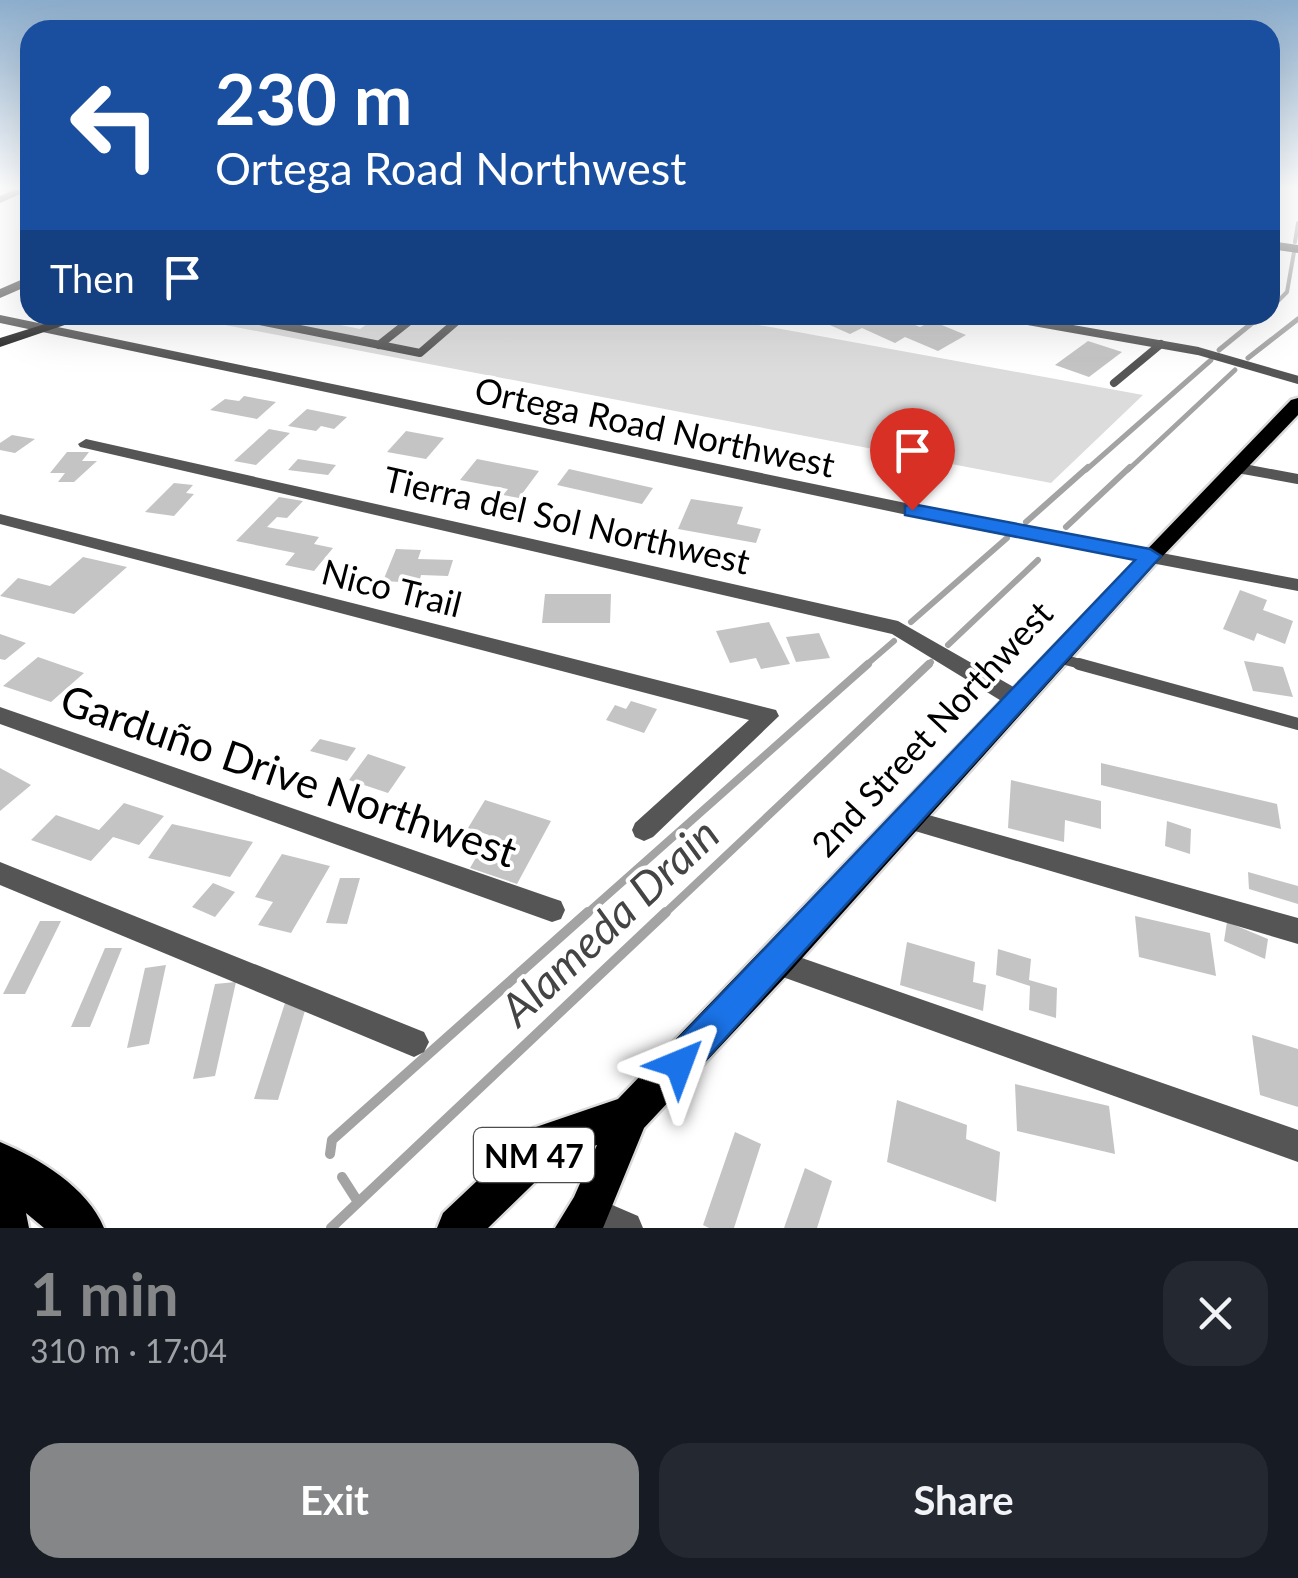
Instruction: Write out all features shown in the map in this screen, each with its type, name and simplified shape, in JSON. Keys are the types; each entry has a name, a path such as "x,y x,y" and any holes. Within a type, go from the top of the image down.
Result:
{"highway":[{"path":"0,1166 56,1204 80,1228"},
{"path":"0,1211 4,1228"}],"main road":[{"path":"0,344 57,325"},
{"name":"2nd Street Northwest","path":"597,1223 630,1114 776,962 1150,556 1296,410"},
{"name":"2nd Street Northwest","path":"458,1228 547,1142 630,1114"}],"street":[{"name":"Ortega Road Northwest","path":"34,325 700,467 1298,586"},
{"name":"Tierra del Sol Northwest","path":"86,444 898,628 1016,699"},
{"name":"Nico Trail","path":"0,519 768,716 644,830"},
{"name":"Garduño Drive Northwest","path":"0,715 552,910"},
{"path":"907,820 1298,931"},
{"path":"0,873 414,1042"},
{"path":"776,962 1298,1146"}],"lane":[{"path":"280,325 420,353 452,325"},
{"path":"379,345 404,325"},
{"path":"1051,325 1162,344 1298,380"},
{"path":"1114,382 1162,344"},
{"path":"1238,468 1298,479"},
{"path":"1058,658 1298,724"}],"shaded area":[{"path":"225,325 340,325 360,329 366,325 759,325 1143,395 1051,483"}],"building":[{"path":"830,325 942,325 966,335 938,351 905,337 895,343 862,328 850,334"},
{"path":"1088,341 1122,352 1089,377 1055,365"},
{"path":"244,396 276,402 257,419 210,410 225,399 239,401"},
{"path":"307,409 347,417 334,429 321,426 316,431 288,426"},
{"path":"269,429 290,433 256,465 234,461"},
{"path":"406,431 444,438 426,459 387,452"},
{"path":"12,435 35,439 15,453 0,450 0,443"},
{"path":"67,452 89,452 82,461 97,461 74,482 58,482 65,473 50,473"},
{"path":"298,459 336,465 328,475 288,470"},
{"path":"477,459 539,471 519,498 503,495 508,489 460,480"},
{"path":"569,469 653,488 642,504 557,485"},
{"path":"174,483 193,485 186,493 194,494 174,516 145,512"},
{"path":"279,497 303,501 287,518 277,517 267,527 319,537 314,544 333,548 314,571 285,565 295,553 236,541"},
{"path":"691,499 743,507 737,524 761,529 756,543 678,529"},
{"path":"396,549 421,550 418,559 453,560 448,576 421,575 419,583 383,581"},
{"path":"83,557 127,567 74,614 0,596 18,578 50,586"},
{"path":"1240,590 1267,600 1263,610 1293,621 1285,644 1257,633 1254,641 1223,629"},
{"path":"545,594 611,594 610,623 542,623"},
{"path":"769,622 790,664 761,669 756,658 730,663 716,631"},
{"path":"819,633 830,658 796,662 786,637"},
{"path":"0,634 26,643 5,660 0,659"},
{"path":"38,657 84,673 51,702 3,686"},
{"path":"1244,661 1283,667 1293,697 1253,691"},
{"path":"631,701 657,709 644,733 606,720 615,705 626,709"},
{"path":"320,739 356,748 347,761 310,751"},
{"path":"368,754 406,767 388,793 349,780"},
{"path":"1101,763 1277,804 1281,829 1101,785"},
{"path":"0,768 31,785 0,811"},
{"path":"1011,780 1101,801 1101,829 1065,820 1064,842 1008,828"},
{"path":"485,800 551,821 517,884 470,868 489,835 468,828"},
{"path":"124,803 164,816 139,845 113,837 91,861 31,840 56,815 99,830"},
{"path":"1167,821 1191,829 1190,854 1165,846"},
{"path":"172,824 253,842 230,877 148,858"},
{"path":"282,854 330,866 291,933 258,925 273,902 255,897"},
{"path":"1248,872 1298,886 1298,904 1249,889"},
{"path":"340,878 360,878 347,924 326,923"},
{"path":"213,883 235,892 215,917 192,907"},
{"path":"1135,916 1210,933 1216,976 1139,957"},
{"path":"40,921 61,921 25,994 3,994"},
{"path":"1227,922 1268,939 1265,959 1224,941"},
{"path":"907,942 975,962 973,982 986,985 983,1011 900,985"},
{"path":"105,948 122,948 90,1027 71,1027"},
{"path":"998,949 1031,959 1029,980 1057,988 1056,1018 1029,1010 1030,986 996,975"},
{"path":"166,965 149,1044 127,1048 145,968"},
{"path":"236,982 215,1076 193,1079 215,984"},
{"path":"285,1003 307,1004 278,1100 254,1099"},
{"path":"1252,1035 1298,1049 1298,1107 1260,1095"},
{"path":"1015,1084 1109,1106 1115,1154 1017,1131"},
{"path":"897,1100 967,1125 966,1139 1000,1152 996,1202 887,1162"},
{"path":"735,1132 761,1144 734,1228 709,1228 703,1225"},
{"path":"805,1168 832,1181 817,1228 784,1228"}],"waterway":[{"path":"1280,299 1287,292 1294,252"},
{"name":"Alameda Drain","path":"1248,358 1298,319"},
{"path":"1219,350 1250,325"},
{"path":"1086,470 1211,360"},
{"name":"Alameda Drain","path":"1128,470 1235,370"},
{"path":"1026,522 1088,467"},
{"name":"Alameda Drain","path":"1066,527 1130,467"},
{"path":"911,622 1007,538"},
{"name":"Alameda Drain","path":"948,645 1038,560"},
{"path":"865,666 894,641"},
{"name":"Alameda Drain","path":"926,666 931,662"},
{"path":"585,915 868,664"},
{"name":"Alameda Drain","path":"663,915 929,664"},
{"path":"330,1154 332,1140 588,912"},
{"name":"Alameda Drain","path":"331,1228 666,912"},
{"path":"342,1177 358,1202"}],"route":[{"path":"679,1064 1150,556 912,510"}]}
